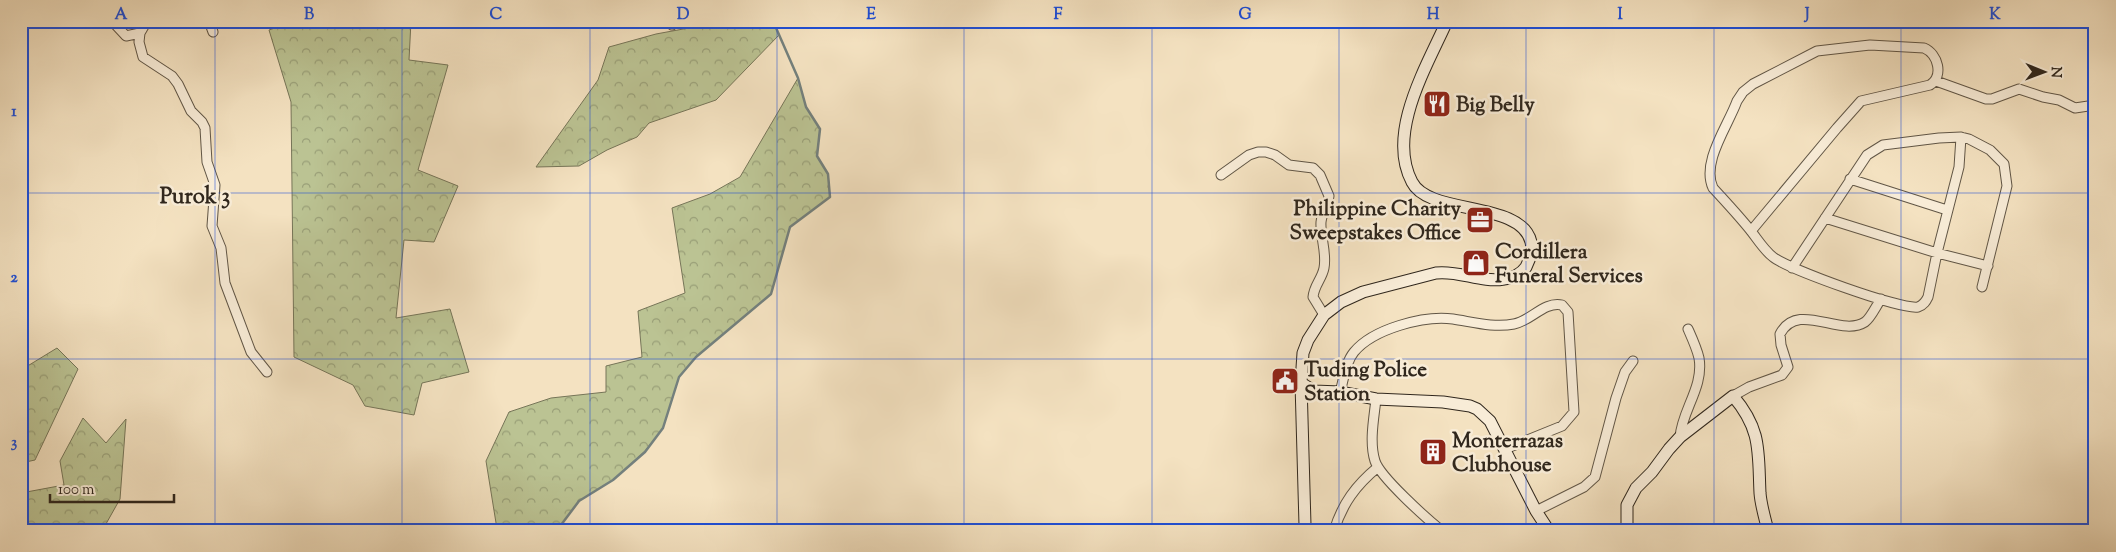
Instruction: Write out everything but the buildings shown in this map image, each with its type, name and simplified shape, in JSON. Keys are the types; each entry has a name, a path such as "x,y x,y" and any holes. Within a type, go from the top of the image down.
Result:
{"main road":[{"path":"1303,531 1305,525 1301,383 1303,353 1308,340 1324,315 1341,302 1354,296 1436,273 1448,272 1490,279 1503,279 1515,276 1523,270 1530,259 1532,245 1530,235 1521,224 1493,213 1424,194 1412,183 1404,157 1404,131 1412,105 1446,21"},
{"path":"1301,383 1314,390 1340,392 1376,399 1443,402 1470,406 1482,412 1490,421 1536,511 1549,531"},
{"path":"1301,397 1314,390"},
{"path":"1627,531 1626,511 1630,496 1680,437 1733,396 1752,424 1758,446 1761,501 1768,531"}],"street":[{"path":"112,21 126,36 140,33"},
{"path":"146,21 140,33 139,42 143,57 172,76 191,111 205,128 207,162 215,185 212,226 221,248 225,283 251,352 266,372"},
{"path":"209,21 213,32"},
{"path":"1936,81 1939,74 1937,65 1929,50 1924,48 1870,45 1817,51 1753,84 1743,92 1737,100 1710,162 1709,179 1713,188 1752,231 1766,252 1777,260 1792,268 1880,299 1908,306 1918,306 1925,303 1928,296 1958,168 1961,137"},
{"path":"1752,231 1836,128 1861,101 1924,86 1936,81 1986,99 2020,89 2042,97 2059,100 2075,108 2095,105"},
{"path":"1792,268 1868,154 1883,145 1961,137 1990,150 2004,164 2006,169 2007,186 1982,288"},
{"path":"1221,175 1249,155 1258,152 1275,155 1289,165 1312,168 1320,175 1329,196 1321,219 1325,252 1324,266 1323,272 1315,284 1313,297 1324,315"},
{"path":"1850,179 1947,210"},
{"path":"1825,218 1937,253 1988,266"},
{"path":"1733,396 1749,387 1782,376 1788,367 1781,345 1780,334 1789,323 1794,320 1804,319 1831,324 1866,322 1880,299"},
{"path":"1340,392 1347,365 1355,351 1366,341 1398,326 1421,321 1452,319 1472,323 1514,324 1526,320 1544,308 1556,303 1562,304 1568,312 1574,412 1562,426 1504,449"},
{"path":"1680,437 1682,422 1694,393 1700,371 1699,358 1688,329"},
{"path":"1536,511 1584,487 1595,477 1616,398 1625,372 1633,361"},
{"path":"1376,399 1373,443 1378,468 1413,505 1442,531"},
{"path":"1334,531 1337,519 1351,494 1364,478 1378,468"}],"green space":[{"path":"295,21 411,21 409,60 448,65 418,170 458,186 434,242 404,240 396,318 450,309 469,372 422,383 414,415 365,406 353,385 294,357 291,102 269,30"},
{"path":"707,21 773,21 779,35 716,100 649,123 637,137 607,150 579,166 536,167 598,80 609,47 656,34 705,25"},
{"path":"798,78 806,107 820,129 817,156 828,174 830,197 790,227 771,294 696,357 679,377 663,428 645,451 613,480 579,501 558,529 497,529 486,461 509,412 551,398 606,392 606,366 642,357 638,311 685,293 672,208 710,194 740,177"},
{"path":"57,348 78,369 35,460 21,463 21,370"},
{"path":"83,418 106,443 126,419 120,499 102,531 21,531 21,493 64,485 60,461"}],"waterway":[{"path":"496,531 497,529 558,529 579,501 613,480 645,452 663,428 679,377 696,357 771,294 790,227 830,197 828,174 817,156 820,129 806,107 798,78 773,21"}],"place":[{"name":"Big Belly","path":"1437,104"},
{"name":"Philippine Charity Sweepstakes Office","path":"1480,220"},
{"name":"Cordillera Funeral Services","path":"1476,263"},
{"name":"Tuding Police Station","path":"1285,381"},
{"name":"Monterrazas Clubhouse","path":"1433,452"}],"district":[{"name":"Purok 3","path":"195,195"}]}
